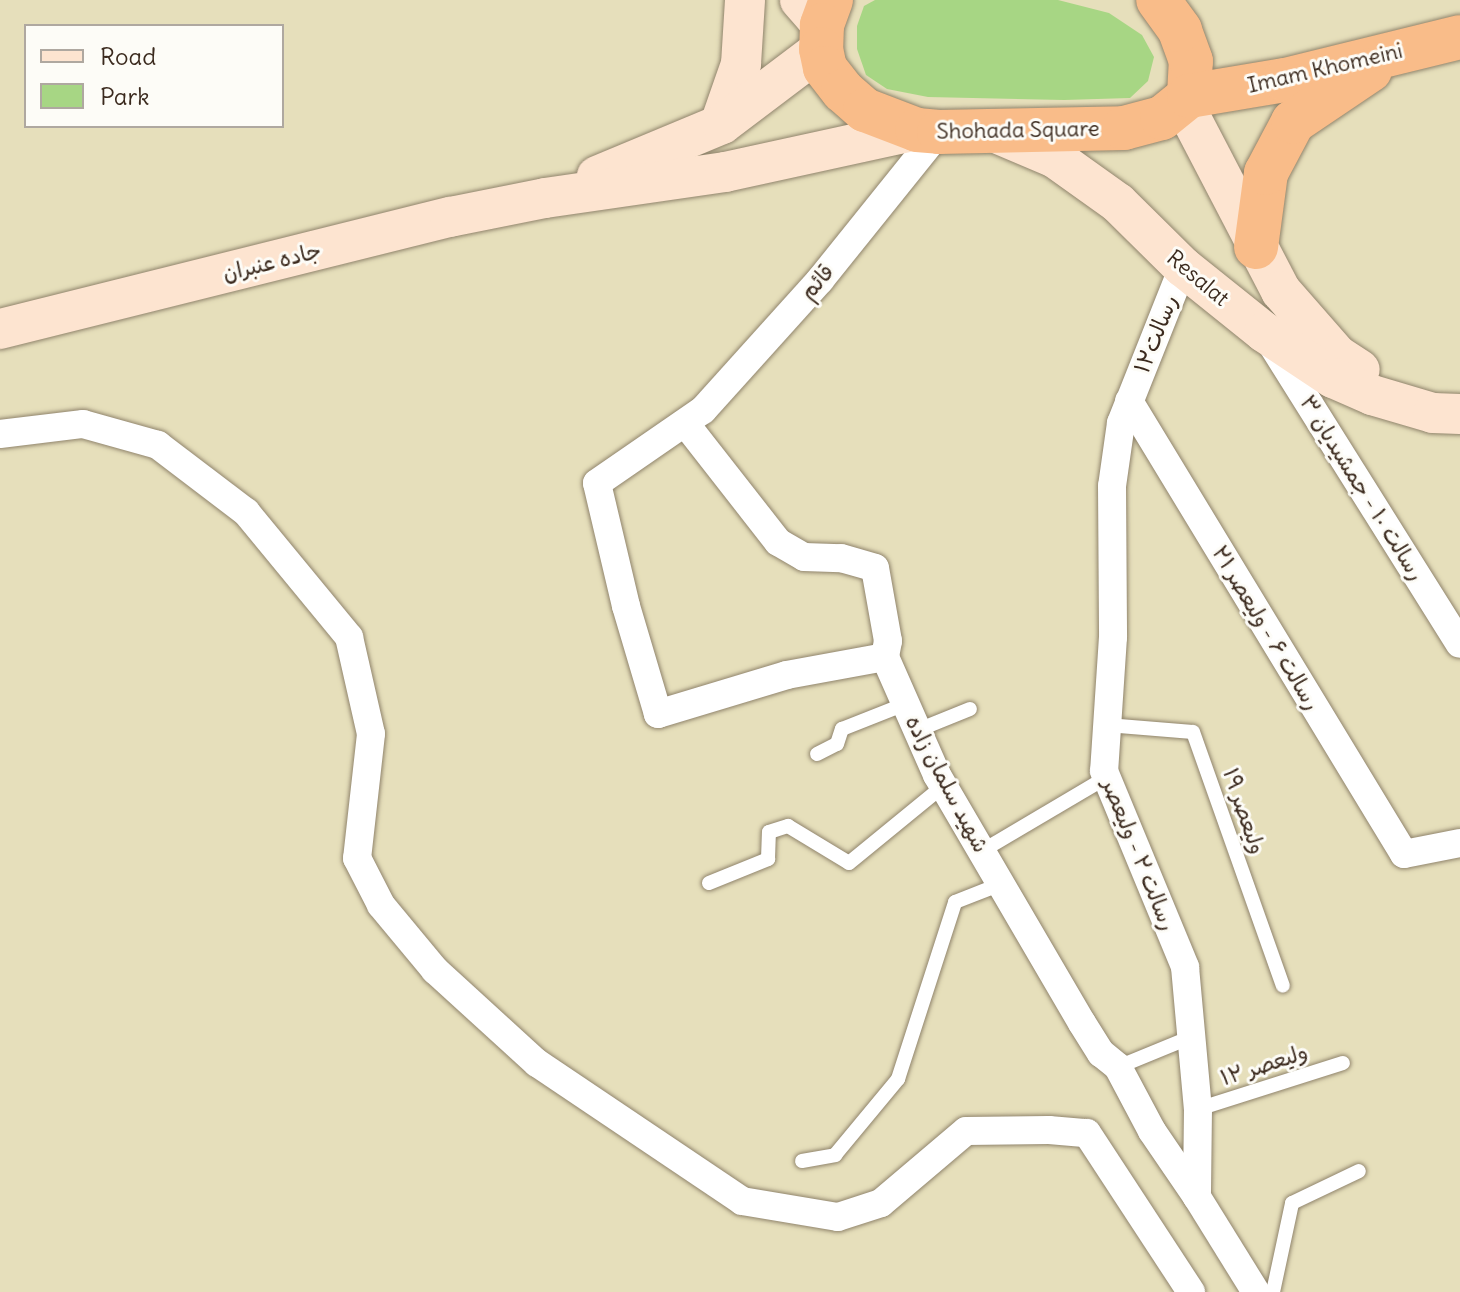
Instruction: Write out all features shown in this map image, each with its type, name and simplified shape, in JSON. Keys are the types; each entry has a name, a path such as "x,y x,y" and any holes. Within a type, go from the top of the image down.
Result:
{"highway":[{"path":"1158,0 1180,30 1191,61 1185,99"},
{"name":"Shohada Square","path":"818,18 825,68 865,110 928,131 1124,128 1162,118 1185,99"},
{"name":"Imam Khomeini","path":"1185,99 1285,80 1460,37"},
{"path":"1256,247 1266,173 1293,122 1395,53"}],"street":[{"path":"720,124 741,64 745,0"},
{"name":"جاده عنبران","path":"545,198 720,124 818,18"},
{"name":"Resalat","path":"1185,99 1256,247 1281,291 1337,355 1413,406"},
{"name":"جاده عنبران","path":"0,329 450,217 545,198 725,172 928,131"},
{"name":"قائم","path":"885,657 787,675 658,714 626,606 597,483 703,410 820,280 928,131"},
{"name":"Resalat","path":"994,132 1055,158 1118,203 1183,267 1264,332 1333,378 1372,395 1433,413 1460,414"},
{"name":"رسالت۱۲","path":"1129,401 1183,267"},
{"name":"رسالت ۱۰ - جمشیدیان ۳","path":"1264,332 1460,644"},
{"name":"رسالت ۲ - ولیعصر","path":"1129,401 1121,423 1112,486 1113,637 1107,777 1185,967 1198,1109 1197,1197"},
{"name":"رسالت ۶ - ولیعصر ۲۱","path":"1129,401 1404,854 1460,843"},
{"name":"شهید سلمان زاده","path":"685,423 778,542 804,557 841,558 875,568 888,641 885,657 943,786 1101,1053 1118,1067 1152,1131 1197,1197"},
{"path":"0,434 83,424 158,445 246,512 349,637 371,734 357,858 381,905 435,970 537,1063 742,1201 838,1217 881,1203 966,1131 1087,1133 1191,1292"},
{"path":"1197,1197 1256,1292"}],"lane":[{"path":"817,754 837,744 842,729 905,704"},
{"path":"918,730 970,709"},
{"name":"ولیعصر ۱۹","path":"1107,725 1193,732 1283,986"},
{"path":"982,851 1107,777"},
{"path":"709,883 768,859 769,832 788,826 849,863 943,786"},
{"path":"802,1161 835,1155 898,1079 955,902 1001,884"},
{"path":"1118,1067 1191,1037"},
{"name":"ولیعصر ۱۲","path":"1198,1109 1343,1063"},
{"path":"1273,1292 1292,1203 1359,1171"}],"green space":[{"path":"875,0 1058,0 1109,13 1142,35 1154,57 1148,81 1130,98 928,97 887,89 866,75 857,49 857,26 864,6"}]}
